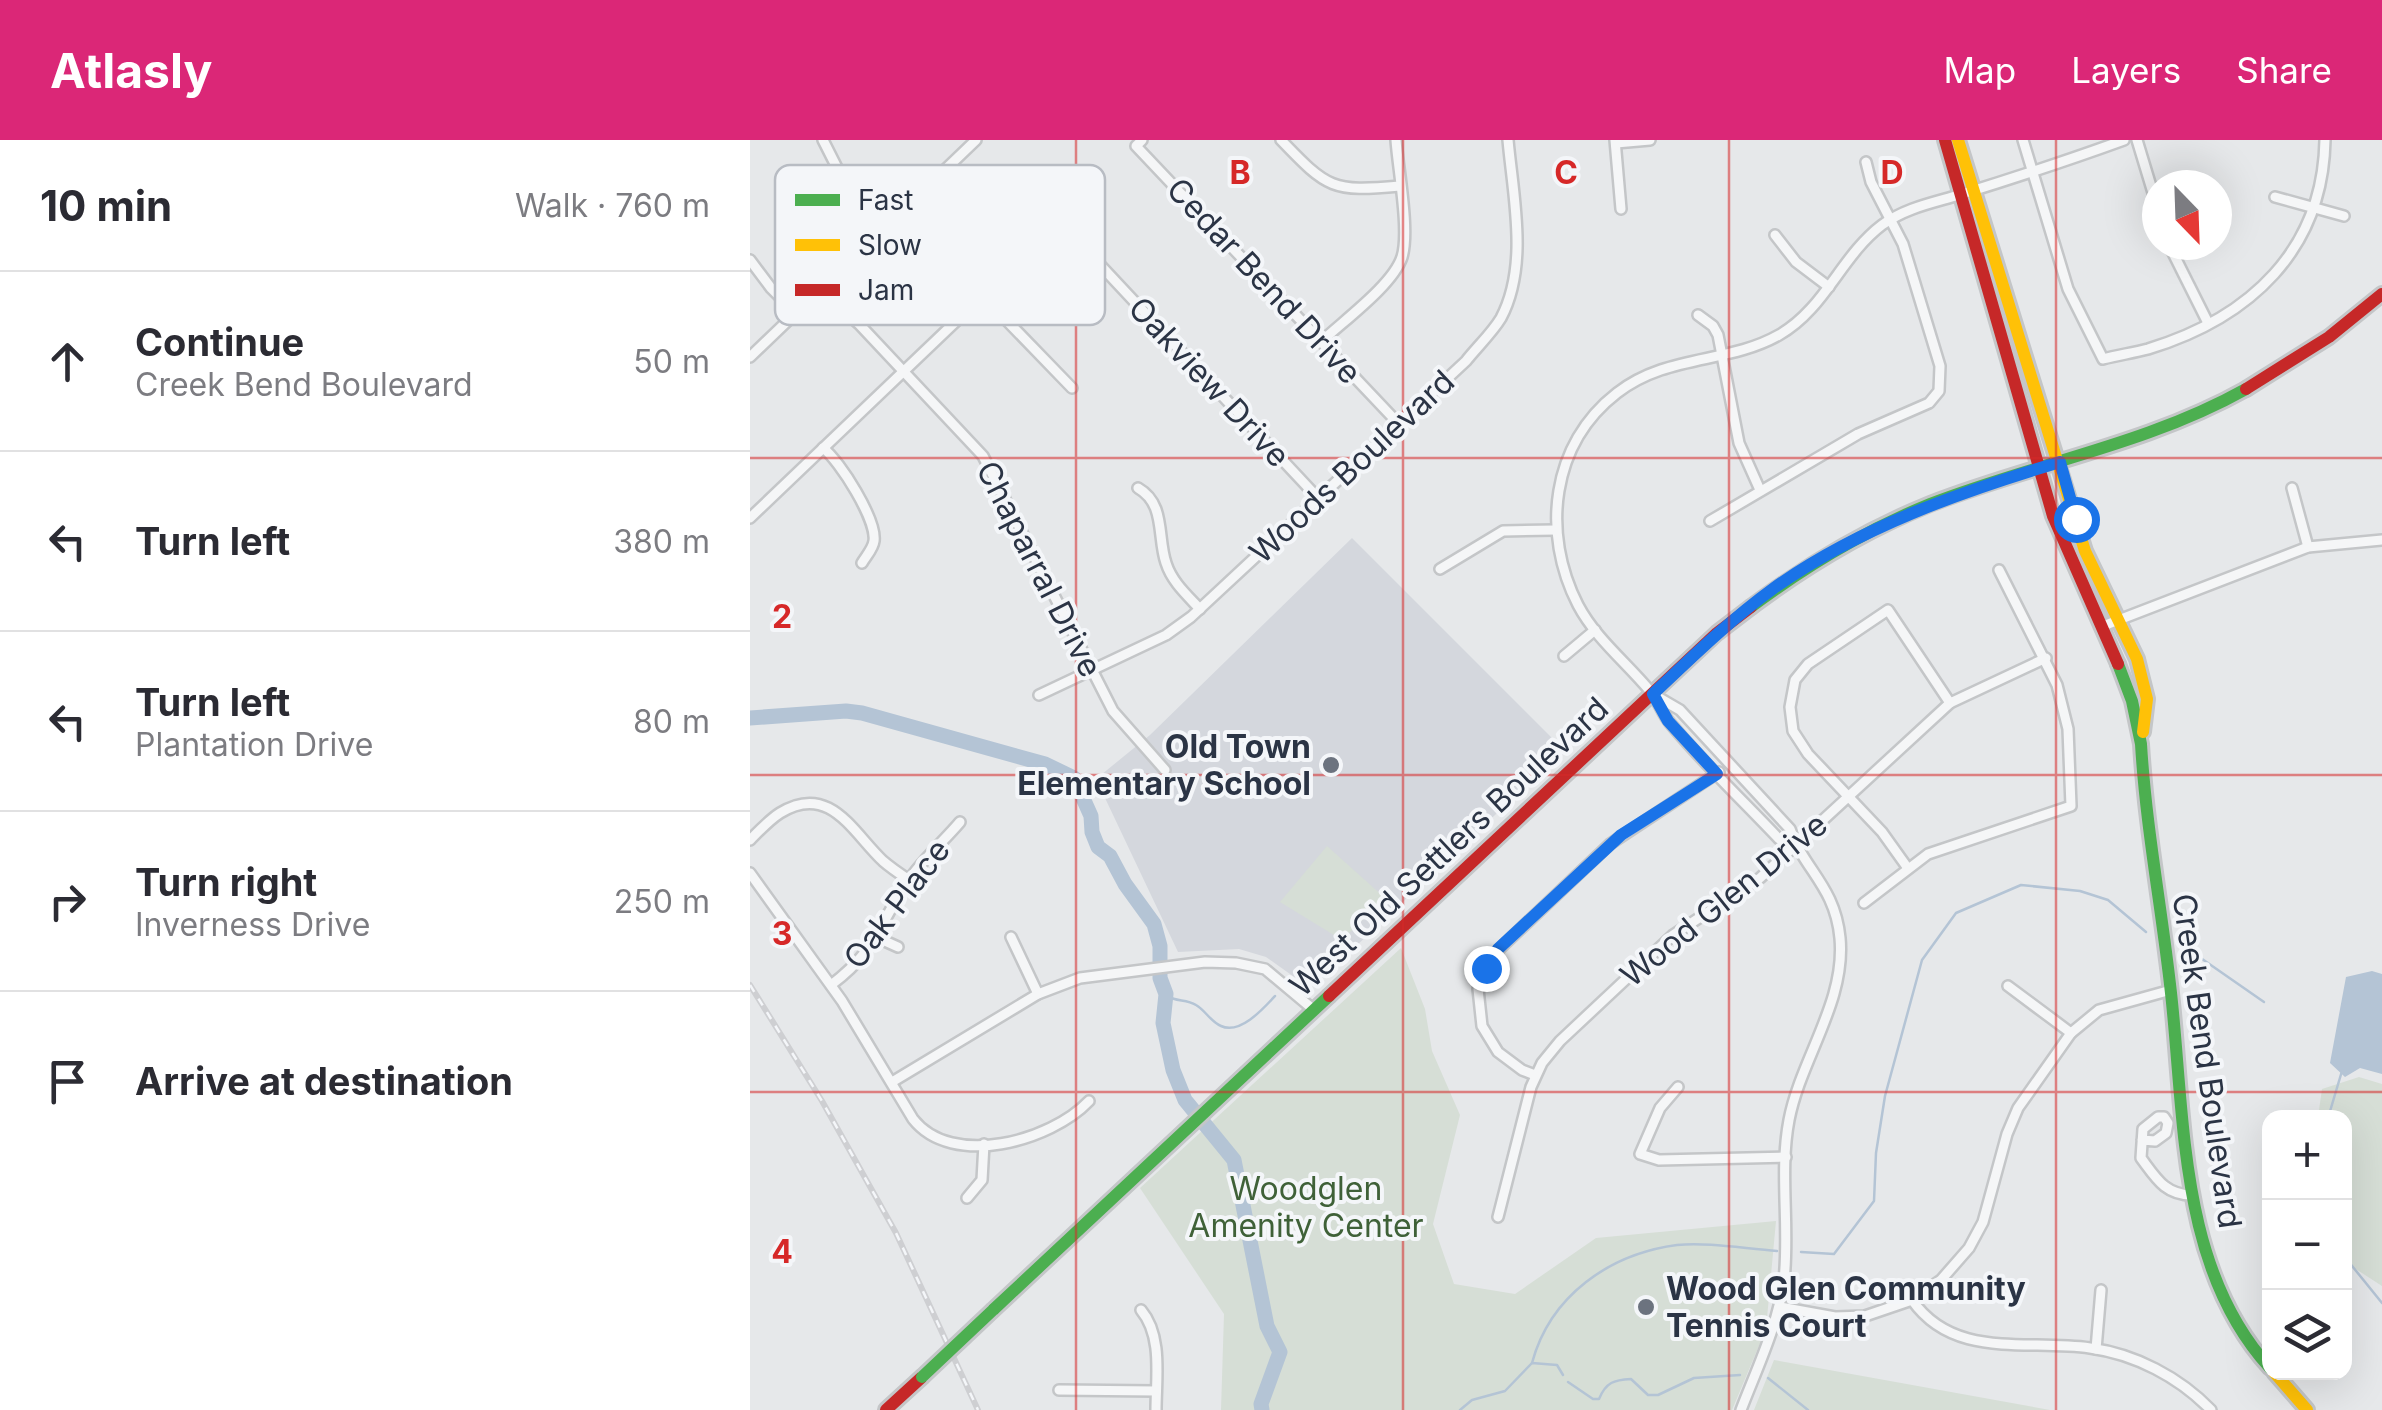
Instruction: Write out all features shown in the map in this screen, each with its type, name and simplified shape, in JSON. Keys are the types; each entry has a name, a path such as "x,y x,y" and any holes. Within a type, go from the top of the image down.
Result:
{"street":[{"path":"823,140 836,165"},
{"path":"950,165 976,140"},
{"name":"Cedar Bend Drive","path":"1142,140 1136,146 1397,422"},
{"path":"1281,140 1312,172 1337,187 1354,190 1400,186"},
{"path":"1321,342 1392,274 1400,260 1404,239 1396,140"},
{"name":"Woods Boulevard","path":"1040,695 1166,634 1200,608 1466,360 1500,318 1512,285 1517,244 1508,140"},
{"path":"1621,209 1615,141 1650,140"},
{"name":"Creek Bend Boulevard","path":"1944,140 1967,192 2060,462 2085,552 2137,659 2147,699 2141,744"},
{"name":"Creek Bend Boulevard","path":"1958,140 1967,192 2054,516 2132,701 2141,744 2171,990 2192,1195 2213,1275 2247,1343 2262,1360"},
{"path":"2023,140 2072,302 2102,359 2167,342 2208,323 2252,296 2274,277 2298,244 2315,208 2325,140"},
{"path":"1796,846 1779,839 1668,721 1653,694 1579,607 1566,578 1555,530 1558,487 1566,461 1586,424 1604,404 1650,373 1780,334 1809,311 1864,241 1891,219 1916,207 2124,140"},
{"path":"2136,140 2146,170"},
{"path":"1710,521 1858,434 1929,403 1939,390 1940,366 1903,244 1871,182 1866,162"},
{"path":"2274,197 2344,216"},
{"path":"1775,235 1796,262 1829,287"},
{"path":"750,260 775,292"},
{"path":"2176,260 2208,323"},
{"name":"Oakview Drive","path":"1105,270 1318,498"},
{"name":"West Old Settlers Boulevard","path":"886,1410 1717,633 1806,568 1921,508 2146,436 2247,389 2309,352 2382,294"},
{"path":"1698,315 1713,326 1740,443 1760,490"},
{"path":"750,357 783,325"},
{"name":"Chaparral Drive","path":"857,325 990,466 1113,712 1165,770"},
{"path":"750,518 952,325"},
{"path":"1010,325 1072,388"},
{"path":"823,448 845,472 872,527 874,540 862,563"},
{"path":"1138,488 1152,498 1157,508 1162,549 1170,573 1200,608"},
{"path":"2292,488 2308,547"},
{"path":"1440,569 1503,532 1555,530"},
{"path":"2103,626 2308,547 2382,540"},
{"path":"1864,902 1907,867 1949,845 2071,806 2068,728 2057,685 1999,570"},
{"path":"1907,867 1882,832 1808,754 1793,730 1790,707 1796,680 1808,664 1888,610 1950,703"},
{"path":"1564,656 1595,630"},
{"name":"Wood Glen Drive","path":"1498,1217 1535,1075 1560,1040 1673,935 1760,878 1950,703 2046,658"},
{"path":"1653,694 1680,710 1790,829 1796,846 1828,894 1839,928 1841,957 1837,985 1793,1106 1786,1156 1787,1232 1780,1307 1741,1410"},
{"path":"1535,1075 1507,1060 1487,1037 1478,1002 1486,968 1498,949 1610,844 1717,774 1729,762"},
{"path":"750,840 780,813 799,805 820,804 839,813 884,862 909,880"},
{"name":"Oak Place","path":"831,985 859,962 878,938 909,880 960,822"},
{"path":"750,873 831,985 913,1119 928,1134 948,1143 1007,1143 1036,1136 1074,1115 1089,1101"},
{"path":"1010,936 1038,994"},
{"path":"878,938 898,947"},
{"path":"892,1082 1038,994 1080,978 1185,964 1236,963 1265,969 1314,1010"},
{"path":"2008,986 2071,1033"},
{"path":"1780,1307 1820,1316 1879,1313 1912,1300 1941,1280 1969,1248 1988,1209 2012,1121 2071,1033 2087,1017 2112,1004 2171,990"},
{"path":"1678,1087 1660,1108 1640,1154 1659,1160 1786,1156"},
{"path":"2142,1140 2140,1158 2166,1190 2175,1195 2192,1195"},
{"path":"967,1198 982,1180 984,1144"},
{"path":"2096,1349 2100,1290"},
{"path":"1912,1300 1927,1319 1956,1337 2096,1349 2158,1370 2211,1410"},
{"path":"1142,1310 1153,1329 1156,1410"},
{"name":"Creek Bend Boulevard","path":"2280,1380 2307,1410"},
{"path":"1060,1390 1156,1391"}],"shaded area":[{"name":"Old Town Elementary School","path":"1352,538 1564,750 1319,981 1304,984 1266,957 1239,949 1178,952 1096,779 1150,735"}],"green space":[{"path":"1327,846 1385,898 1342,940 1280,902"},
{"name":"Woodglen Amenity Center","path":"1401,948 1425,1009 1432,1051 1460,1115 1433,1224 1454,1284 1515,1294 1596,1238 1776,1221 1766,1329 1732,1410 1221,1410 1224,1314 1140,1188"},
{"path":"2359,1077 2382,1084 2382,1286 2352,1267 2352,1110 2319,1110 2322,1089"},
{"path":"1774,1360 2050,1410 1754,1410"}],"water":[{"path":"2372,971 2382,974 2382,1074 2360,1068 2345,1077 2330,1063 2346,977"}],"waterway":[{"path":"750,718 862,713 1045,764 1074,778 1091,816 1098,847 1110,856 1154,924 1160,946 1160,978 1166,994 1163,1023 1173,1070 1185,1100 1234,1160 1267,1326 1280,1352 1262,1410"},
{"path":"1801,1252 1834,1254 1874,1201 1876,1153 1885,1096 1922,960 1956,913 2021,885 2080,891 2108,900 2146,932"},
{"path":"2182,945 2264,1002"},
{"path":"1296,972 1300,967"},
{"path":"1166,994 1196,1005 1217,1024 1228,1028 1251,1019 1275,996"},
{"path":"2330,1110 2342,1071"},
{"path":"1532,1363 1541,1339 1568,1299 1586,1282 1628,1258 1689,1244 1777,1251"},
{"path":"2352,1266 2382,1303"},
{"path":"1460,1410 1472,1400 1505,1391 1532,1363 1557,1365 1563,1375"},
{"path":"1568,1382 1599,1399 1608,1385 1620,1380 1631,1379 1648,1395 1658,1395 1694,1378 1740,1375"},
{"path":"1768,1378 1808,1410"}],"railway":[{"path":"750,985 822,1101 896,1233 978,1410"}],"traffic: fast":[{"path":"1751,607 1837,550 1906,514 2169,425 2246,389"},
{"path":"2118,664 2132,701 2141,744 2192,1191 2202,1239 2218,1285 2240,1329 2262,1358"},
{"path":"993,1310 1329,996"},
{"path":"922,1377 993,1310"}],"traffic: slow":[{"path":"1958,140 2085,551 2137,659 2147,699 2143,732"},
{"path":"2281,1380 2307,1410"}],"traffic: jam":[{"path":"1945,140 2053,516 2118,664"},
{"path":"2246,389 2329,337 2382,294"},
{"path":"1329,996 1717,633 1751,607"},
{"path":"886,1410 922,1377"}],"place":[{"name":"Old Town Elementary School","path":"1331,765"},
{"name":"Wood Glen Community Tennis Court","path":"1646,1307"}],"route":[{"path":"1486,968 1498,949 1610,844 1717,774 1668,721 1653,694 1746,610 1850,542 1932,504 2060,462 2076,519"}]}
